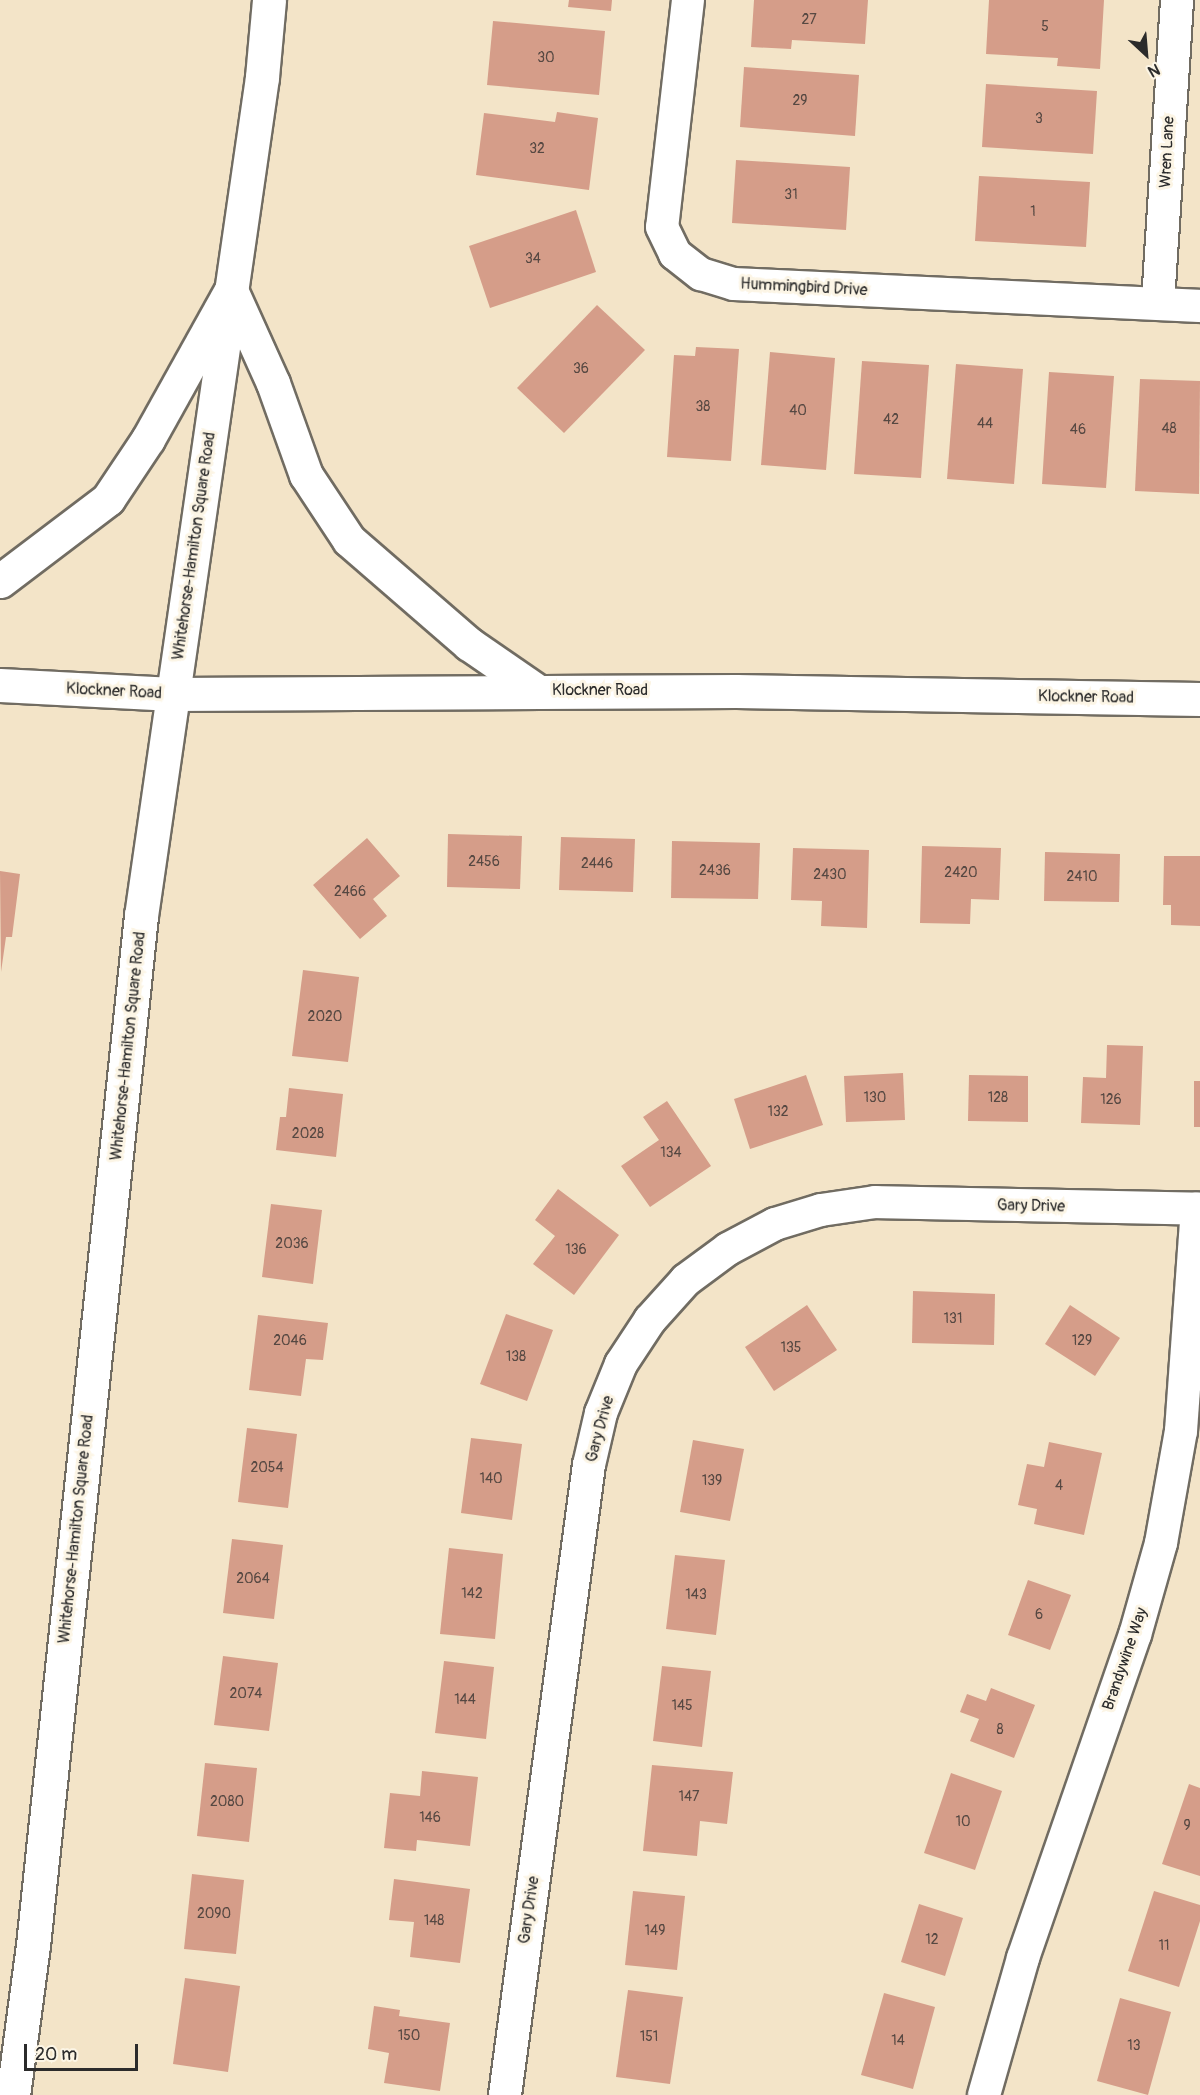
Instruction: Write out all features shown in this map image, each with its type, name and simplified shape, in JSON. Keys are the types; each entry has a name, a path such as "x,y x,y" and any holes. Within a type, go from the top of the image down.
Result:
{"street":[{"name":"Whitehorse-Hamilton Square Road","path":"13,2095 33,1945 141,916 262,77 269,0"},
{"name":"Hummingbird Drive","path":"688,0 662,227 675,254 701,274 734,284 1200,306"},
{"name":"Wren Lane","path":"1158,303 1177,0"},
{"path":"0,581 108,499 148,439 231,290"},
{"path":"231,290 273,383 306,475 349,540 452,631 536,690"},
{"name":"Klockner Road","path":"0,685 173,694 536,690 1200,699"},
{"name":"Gary Drive","path":"505,2095 589,1465 609,1393 621,1364 650,1320 686,1280 728,1249 775,1224 820,1210 875,1202 1199,1209"},
{"name":"Brandywine Way","path":"984,2095 1023,1958 1135,1635 1161,1543 1181,1431 1199,1209"}],"building":[{"path":"569,0 612,0 611,11 568,7"},
{"path":"754,0 868,0 865,44 792,40 791,49 751,47"},
{"path":"989,0 1104,0 1100,69 1057,66 1058,58 986,54"},
{"path":"493,21 605,31 599,95 487,85"},
{"path":"744,67 859,75 855,136 740,127"},
{"path":"986,84 1097,91 1093,154 982,147"},
{"path":"557,112 598,118 589,190 476,175 484,113 555,122"},
{"path":"736,160 850,167 846,230 732,223"},
{"path":"979,176 1090,182 1086,247 975,241"},
{"path":"576,210 596,272 490,308 469,246"},
{"path":"597,305 645,350 564,433 517,388"},
{"path":"696,347 739,349 731,461 667,457 674,355 695,356"},
{"path":"770,352 835,358 826,470 761,465"},
{"path":"862,361 929,365 921,478 854,474"},
{"path":"956,364 1023,369 1014,484 947,479"},
{"path":"1049,372 1114,376 1106,488 1042,484"},
{"path":"1140,379 1200,381 1199,494 1135,491"},
{"path":"448,834 522,836 520,889 447,887"},
{"path":"561,837 635,839 633,892 559,890"},
{"path":"367,838 400,876 373,899 387,916 360,939 313,885"},
{"path":"672,841 760,843 758,899 671,898"},
{"path":"922,846 1001,848 999,900 971,899 970,924 920,923"},
{"path":"793,848 869,850 867,928 821,926 822,901 791,900"},
{"path":"1045,852 1120,854 1119,902 1044,901"},
{"path":"1164,856 1200,856 1200,926 1171,925 1171,905 1163,905"},
{"path":"0,871 20,874 12,937 6,937 1,972"},
{"path":"303,970 359,977 348,1062 292,1056"},
{"path":"1107,1045 1143,1046 1140,1125 1081,1123 1083,1077 1106,1078"},
{"path":"903,1073 905,1120 846,1122 844,1076"},
{"path":"806,1075 823,1125 750,1149 734,1099"},
{"path":"969,1075 1028,1076 1028,1122 968,1121"},
{"path":"1194,1081 1200,1081 1200,1127 1194,1127"},
{"path":"289,1088 343,1094 336,1157 276,1150 280,1117 286,1117"},
{"path":"667,1101 711,1166 650,1207 621,1166 659,1140 643,1117"},
{"path":"558,1189 619,1235 574,1295 533,1264 555,1236 535,1220"},
{"path":"271,1204 322,1210 313,1284 262,1277"},
{"path":"913,1291 995,1294 994,1345 912,1343"},
{"path":"807,1305 837,1350 774,1391 745,1347"},
{"path":"1070,1305 1120,1338 1095,1376 1045,1344"},
{"path":"506,1314 553,1330 527,1401 480,1384"},
{"path":"258,1315 328,1323 323,1360 306,1359 301,1396 249,1390"},
{"path":"247,1428 297,1434 288,1508 238,1502"},
{"path":"471,1438 522,1444 512,1520 461,1513"},
{"path":"693,1440 744,1449 730,1521 680,1512"},
{"path":"1049,1442 1102,1453 1084,1535 1034,1524 1037,1509 1018,1505 1027,1464 1044,1467"},
{"path":"232,1539 283,1545 274,1619 223,1613"},
{"path":"449,1548 503,1554 495,1639 440,1634"},
{"path":"675,1555 725,1560 716,1635 666,1629"},
{"path":"1028,1580 1071,1595 1050,1650 1008,1635"},
{"path":"223,1656 278,1663 269,1731 214,1725"},
{"path":"444,1661 494,1667 486,1739 435,1733"},
{"path":"662,1666 711,1671 702,1747 653,1741"},
{"path":"991,1688 1035,1705 1014,1758 970,1741 979,1719 960,1712 967,1694 986,1701"},
{"path":"205,1763 257,1768 249,1842 197,1836"},
{"path":"652,1765 733,1772 727,1824 700,1821 697,1856 643,1851"},
{"path":"422,1771 478,1777 470,1846 417,1840 416,1851 384,1848 390,1793 420,1796"},
{"path":"951,1773 1002,1791 975,1870 924,1853"},
{"path":"1189,1784 1200,1788 1200,1876 1162,1864"},
{"path":"192,1874 244,1880 236,1954 184,1949"},
{"path":"394,1879 470,1889 460,1963 410,1957 414,1922 389,1920"},
{"path":"633,1891 685,1896 677,1970 625,1965"},
{"path":"1154,1891 1200,1905 1200,1921 1179,1987 1128,1971"},
{"path":"919,1904 963,1918 945,1976 901,1962"},
{"path":"185,1978 240,1986 228,2072 173,2064"},
{"path":"628,1990 683,1997 670,2084 616,2077"},
{"path":"884,1993 935,2007 913,2089 861,2075"},
{"path":"1120,1998 1171,2012 1148,2095 1097,2081"},
{"path":"374,2006 400,2010 399,2016 450,2023 440,2091 384,2083 389,2053 368,2049"}]}
